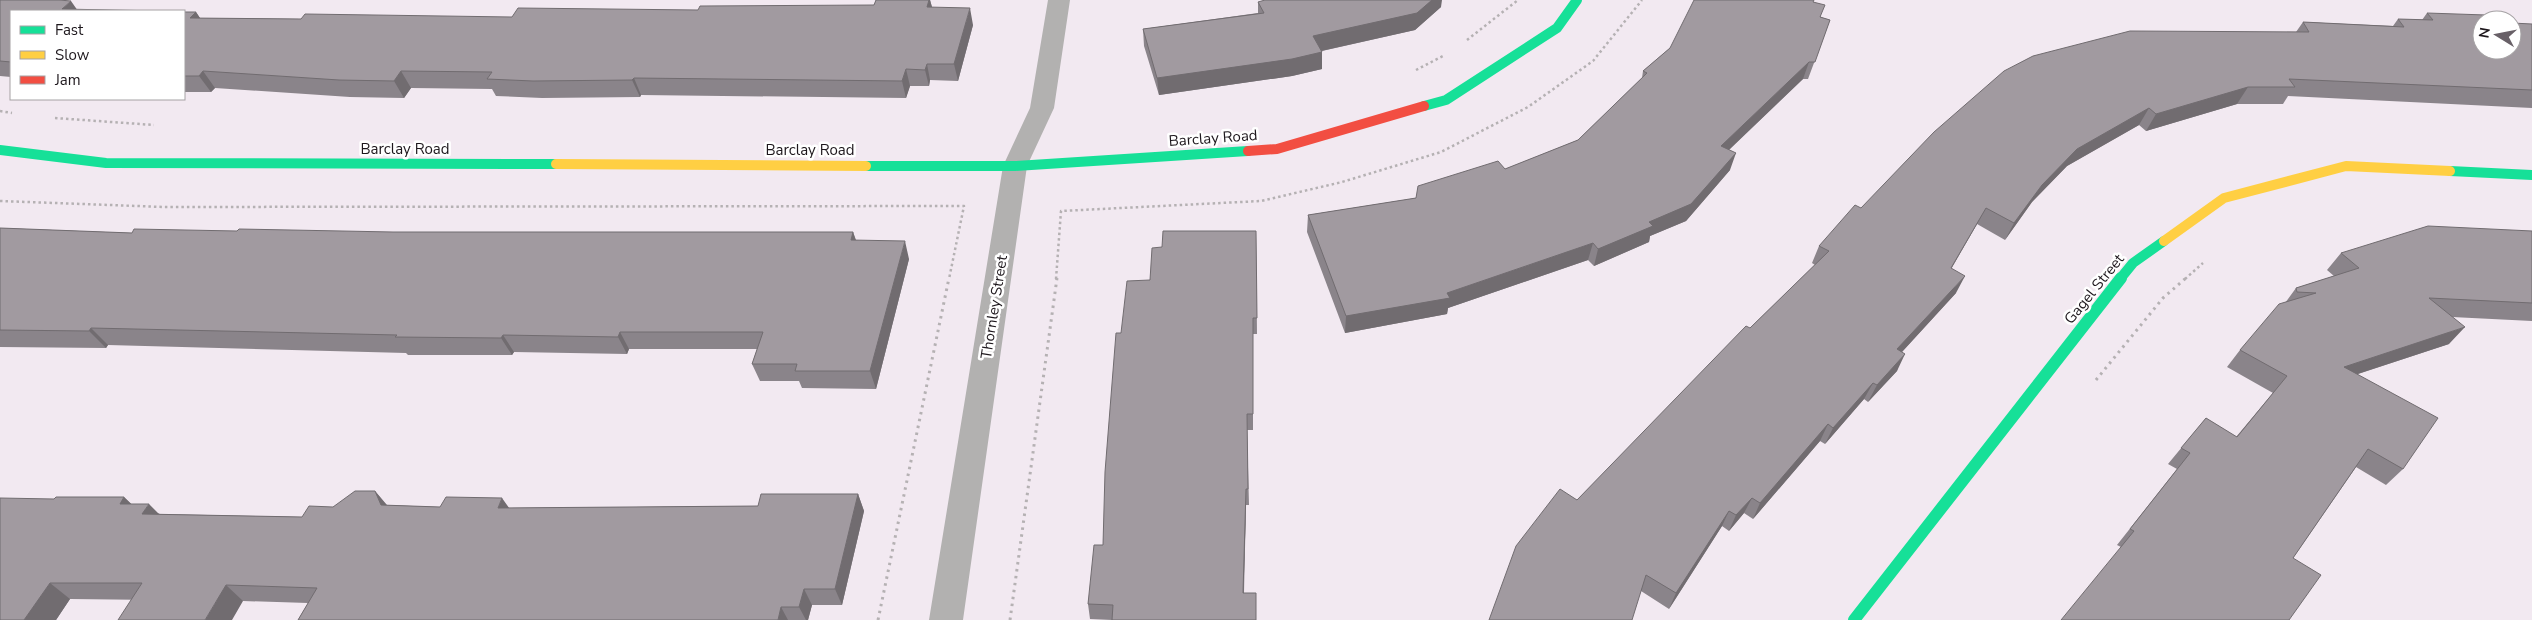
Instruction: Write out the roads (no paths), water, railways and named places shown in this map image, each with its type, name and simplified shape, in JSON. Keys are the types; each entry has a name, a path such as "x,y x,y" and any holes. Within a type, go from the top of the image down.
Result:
{"street":[{"name":"Thornley Street","path":"946,620 1015,166 1042,108 1059,0"},
{"name":"Barclay Road","path":"0,150 106,163 1015,166 1277,149 1446,100 1557,28 1578,0"},
{"name":"Gagel Street","path":"1854,620 2133,263 2224,198 2346,166 2532,175"}]}
